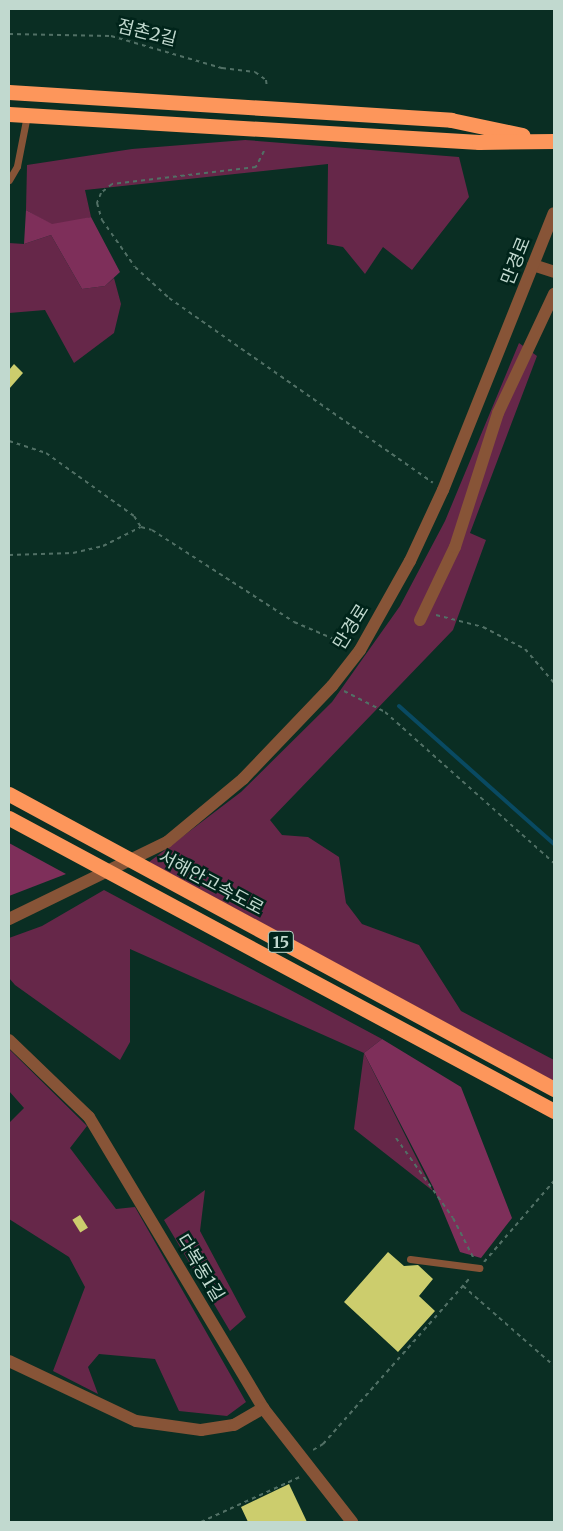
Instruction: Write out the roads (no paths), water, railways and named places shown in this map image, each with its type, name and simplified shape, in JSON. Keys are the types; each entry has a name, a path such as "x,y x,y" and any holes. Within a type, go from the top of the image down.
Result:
{"highway":[{"path":"9,92 451,120 551,141"},
{"path":"9,114 479,142 551,141"},
{"name":"서해안고속도로","path":"9,794 554,1089"},
{"name":"15","path":"9,818 554,1111"}],"street":[{"name":"만경로","path":"9,919 168,842 243,779 332,686 360,650 410,561 443,490 554,213"},
{"path":"533,265 554,272"},
{"path":"423,615 455,547 498,412 554,294"},
{"name":"다복동1길","path":"9,1040 89,1117 263,1408 300,1458 352,1522"},
{"path":"9,1361 136,1421 201,1430 234,1425 263,1408"}],"lane":[{"path":"9,180 17,166 27,115"},
{"path":"410,1259 479,1268"}],"waterway":[{"path":"399,706 554,844"}]}
